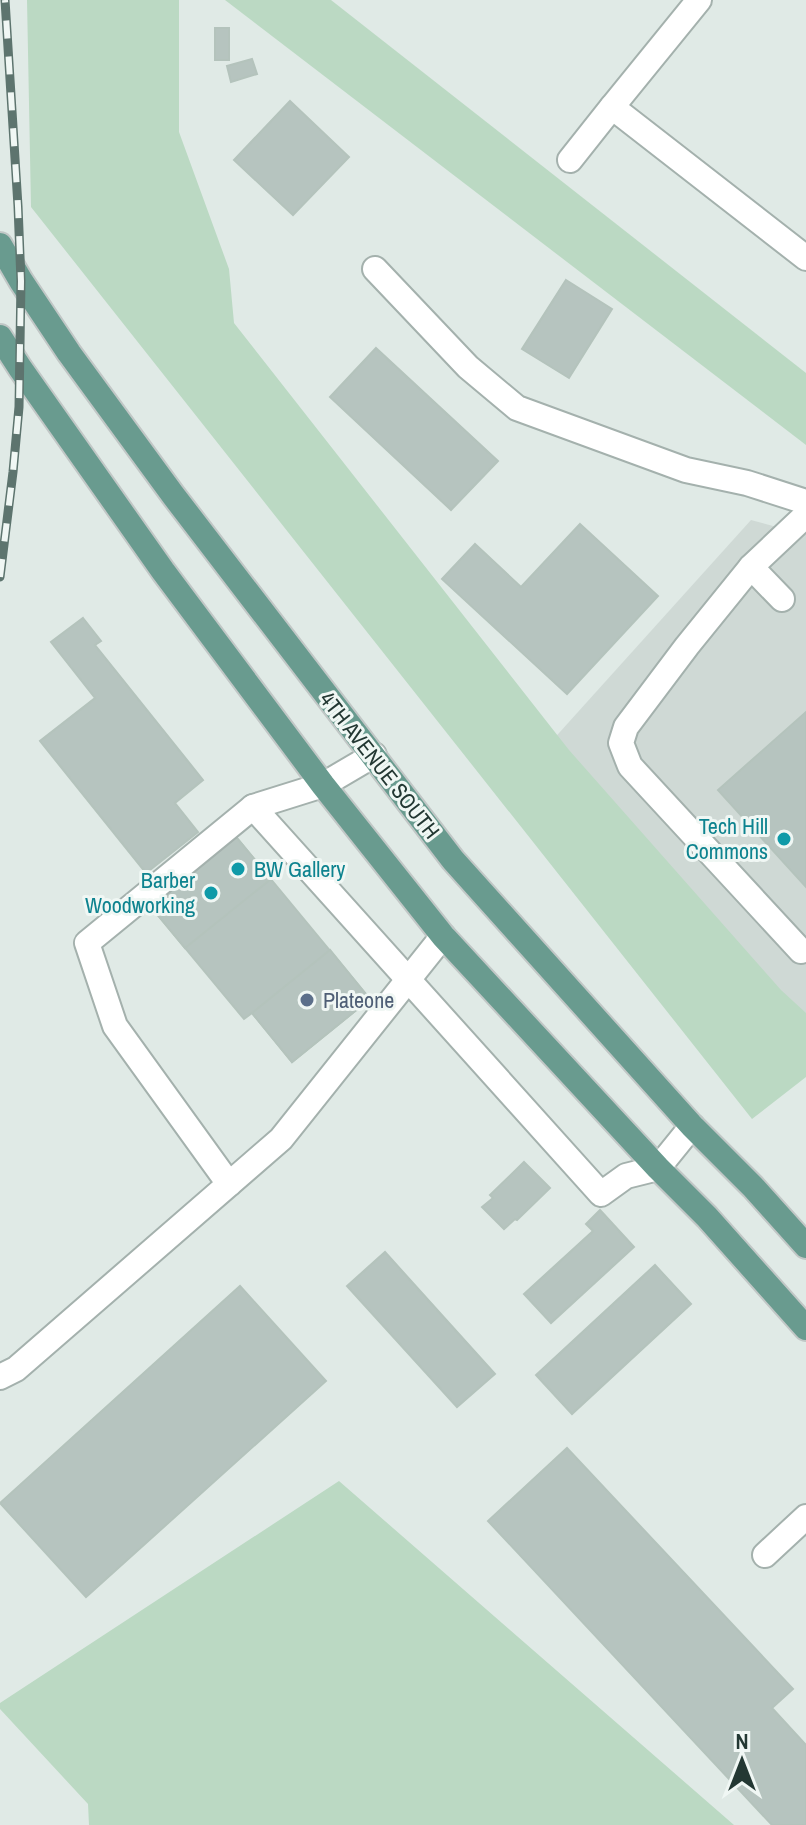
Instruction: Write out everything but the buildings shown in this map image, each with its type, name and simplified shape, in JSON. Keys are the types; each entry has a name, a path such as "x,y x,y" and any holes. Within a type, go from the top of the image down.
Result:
{"main road":[{"name":"4TH AVENUE SOUTH","path":"0,245 69,353 173,495 453,860 692,1126 806,1246"},
{"path":"0,337 10,364 163,571 323,785 443,936 707,1217 806,1328"}],"lane":[{"path":"570,160 699,0"},
{"path":"612,107 806,258"},
{"path":"375,269 468,367 517,408 686,470 747,483 806,502"},
{"path":"801,951 630,766 621,743 626,727 751,567 806,515"},
{"path":"751,567 782,599"},
{"path":"229,1184 115,1026 87,943 253,807 323,785 374,755"},
{"path":"253,807 601,1194 626,1176 658,1168 692,1126"},
{"path":"0,1377 16,1369 281,1139 443,936"},
{"path":"765,1555 806,1517"}],"shaded area":[{"path":"751,520 806,535 806,1019 541,753"}],"green space":[{"path":"27,0 179,0 179,132 229,269 234,323 569,750 781,990 806,1013 806,1077 752,1119 31,207"},
{"path":"225,0 331,0 806,373 806,445"},
{"path":"339,1481 734,1825 89,1825 88,1804 0,1709 0,1703"}],"railway":[{"path":"0,577 19,407 21,281 5,0"}],"place":[{"name":"Tech Hill Commons","path":"784,839"},
{"name":"BW Gallery","path":"238,869"},
{"name":"Barber Woodworking","path":"211,893"},
{"name":"Plateone","path":"307,1000"}]}
